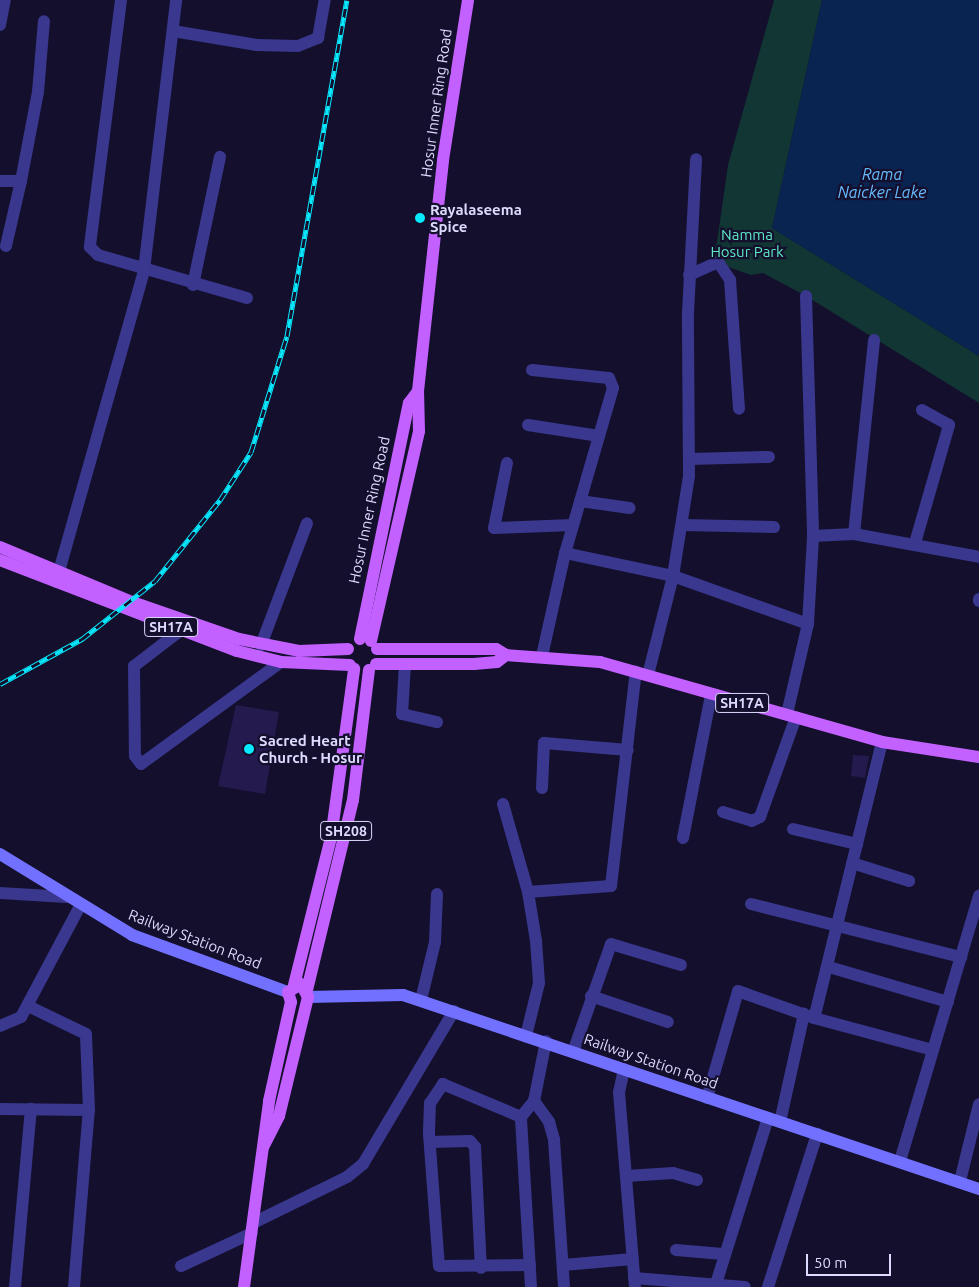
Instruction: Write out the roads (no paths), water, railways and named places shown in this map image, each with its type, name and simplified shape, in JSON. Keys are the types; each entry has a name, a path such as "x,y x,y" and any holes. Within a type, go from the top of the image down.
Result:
{"main road":[{"name":"Hosur Inner Ring Road","path":"372,667 369,643 419,431 418,391 442,160 468,0"},
{"name":"SH17A","path":"0,548 58,577 181,630 281,662 372,667 405,664 497,662 506,654"},
{"name":"SH17A","path":"0,560 58,577 156,612 261,644 300,651 348,649"},
{"name":"SH17A","path":"369,643 496,649 506,654 582,659 642,673 711,695 792,715 882,742 979,757"},
{"path":"352,667 348,649 369,643"},
{"name":"SH208","path":"244,1287 273,1076 291,993 331,838 352,667"},
{"name":"SH208","path":"264,1146 279,1116 353,800 372,667"},
{"name":"Railway Station Road","path":"0,854 66,898 132,935 291,993"},
{"name":"Railway Station Road","path":"306,997 386,992 421,1000 979,1189"},
{"path":"291,993 306,997"},
{"path":"291,993 306,997"}],"street":[{"path":"0,25 5,0"},
{"path":"121,0 90,248 98,255 144,270 193,285 247,298"},
{"path":"58,577 144,270 176,0"},
{"path":"173,31 257,45 298,46 318,38 325,0"},
{"path":"6,246 38,92 44,21"},
{"path":"193,285 220,157"},
{"path":"528,892 611,886 628,750 642,673 673,576 683,525 690,459 690,275 696,159"},
{"path":"0,181 21,181"},
{"path":"690,275 718,262 730,280 739,409"},
{"path":"723,812 752,821 760,817 792,715 808,624 813,536 806,296"},
{"path":"854,534 874,340"},
{"path":"532,370 612,382 599,436 565,553 542,656"},
{"path":"915,543 949,425 922,410"},
{"path":"528,425 599,436"},
{"path":"690,459 769,457"},
{"path":"507,464 494,528 573,525"},
{"path":"580,501 630,508"},
{"path":"261,644 306,523"},
{"path":"683,525 774,527"},
{"path":"813,536 854,534 915,543 979,557"},
{"path":"565,553 673,576 808,624"},
{"path":"181,630 134,666 135,756 141,764 281,662"},
{"path":"405,664 402,714 436,722"},
{"path":"683,838 711,695"},
{"path":"780,1122 809,1016 829,967 856,844 882,742"},
{"path":"542,788 538,743 628,750"},
{"path":"503,804 528,892 539,983 526,1036"},
{"path":"794,829 856,844"},
{"path":"852,863 909,881"},
{"name":"Railway Station Road","path":"0,893 66,898"},
{"path":"421,1000 436,942 437,894"},
{"path":"900,1161 979,896"},
{"path":"750,904 961,957"},
{"path":"0,1026 16,1022 28,1006 80,906"},
{"path":"572,1052 610,944 681,965"},
{"path":"829,967 948,1002"},
{"path":"707,1098 738,991 809,1016 933,1050"},
{"path":"591,996 668,1022"},
{"path":"28,1006 86,1034 89,1110 74,1287"},
{"path":"181,1266 347,1177 363,1164 454,1011"},
{"path":"531,1287 521,1117 534,1101 546,1041"},
{"path":"624,1069 619,1092 635,1282 745,1287"},
{"path":"521,1117 443,1084 430,1103 430,1142 439,1266 482,1268 530,1265"},
{"path":"534,1101 549,1122 554,1140 564,1287"},
{"path":"960,1181 976,1132 979,1104"},
{"path":"0,1109 89,1110"},
{"path":"15,1287 31,1109"},
{"path":"715,1286 723,1254 768,1118"},
{"path":"768,1287 817,1134"},
{"path":"430,1142 470,1141 475,1147 482,1268"},
{"path":"627,1176 673,1173 697,1180"},
{"path":"676,1250 723,1254"},
{"path":"563,1265 633,1258"}],"water":[{"name":"Rama Naicker Lake","path":"822,0 979,0 979,356 772,228"}],"railway":[{"path":"0,684 82,639 155,581 220,500 251,452 287,336 347,0"}],"place":[{"name":"Rayalaseema Spice","path":"420,218"},
{"name":"Sacred Heart Church - Hosur","path":"249,749"}],"park label":[{"name":"Namma Hosur Park","path":"747,242"}]}
